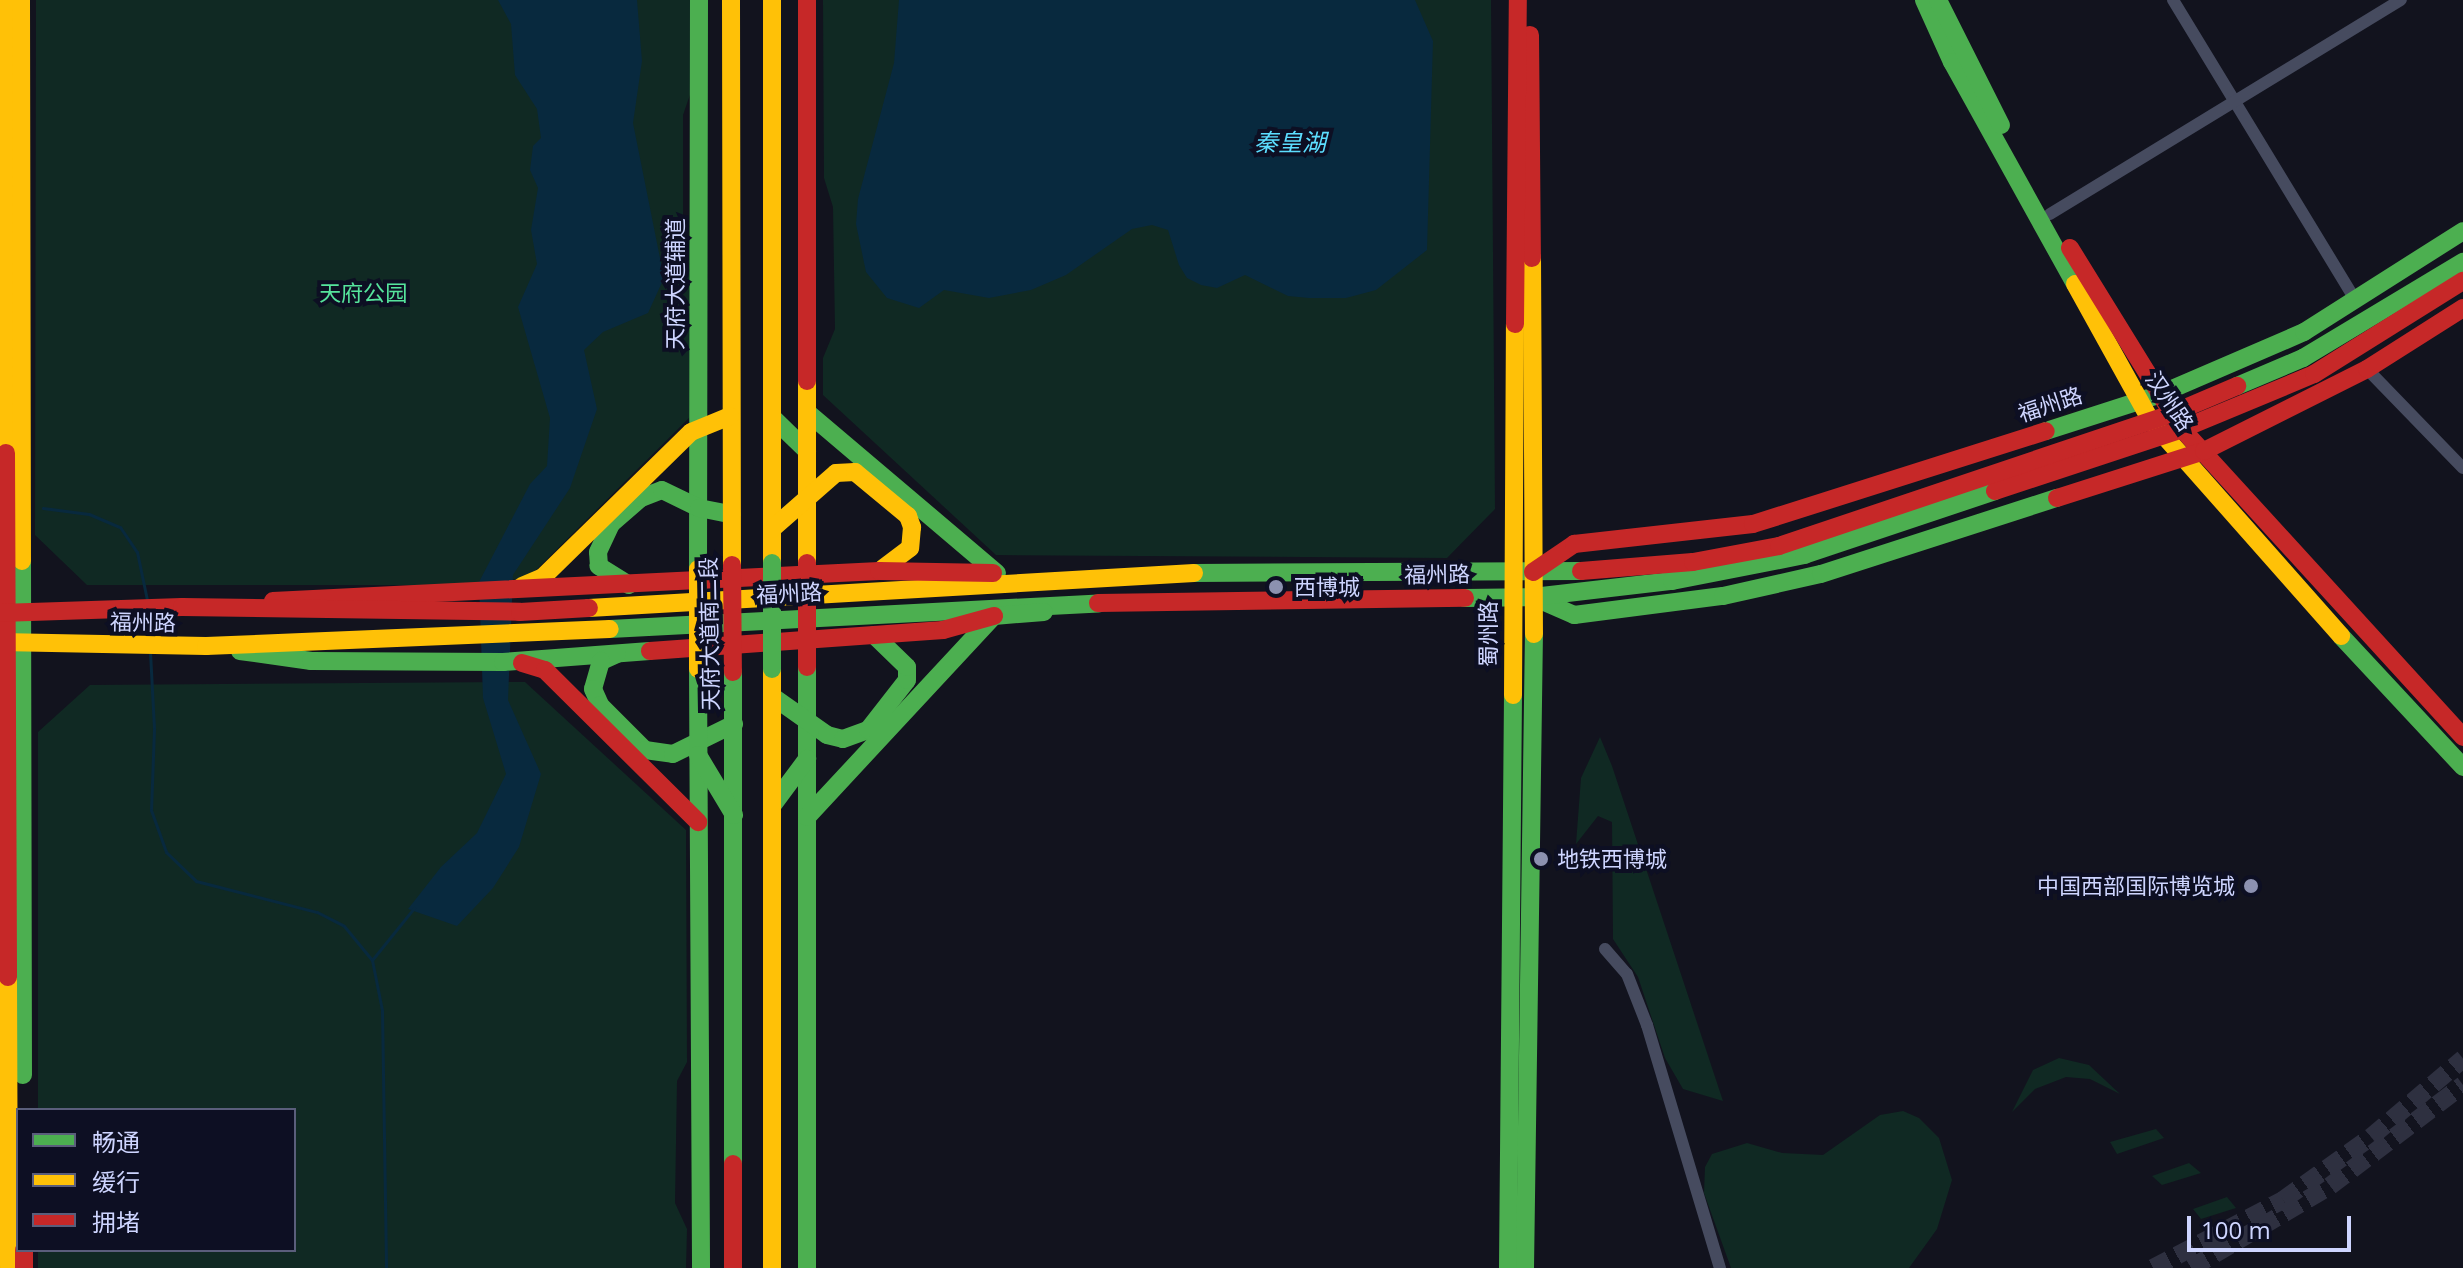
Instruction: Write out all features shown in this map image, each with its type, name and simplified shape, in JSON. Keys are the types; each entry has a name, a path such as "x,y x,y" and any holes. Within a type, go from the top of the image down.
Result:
{"main road":[{"path":"5,0 9,52 14,534 22,613 7,643 23,1108"},
{"path":"9,52 21,0"},
{"name":"天府大道辅道","path":"699,0 701,1268"},
{"name":"天府大道南二段","path":"731,0 733,1268"},
{"path":"772,0 772,1268"},
{"path":"807,0 807,1268"},
{"name":"蜀州路","path":"1512,1267 1512,572 1518,0"},
{"name":"蜀州路","path":"1512,1267 1533,597 1530,0"},
{"name":"汉州路","path":"1931,1 2050,214 2177,422 2462,734"},
{"name":"汉州路","path":"1931,1 2137,400 2151,421 2180,458 2463,767"},
{"name":"福州路","path":"1533,572 1574,544 1753,524 2158,395 2304,332 2463,231"},
{"name":"福州路","path":"7,643 206,646 520,634 1013,604 1533,597 1672,581 1804,555 2162,436 2177,422 2303,358 2463,262"},
{"name":"福州路","path":"0,613 182,607 520,612 1172,573 1533,572 1693,562 1779,546 2151,421 2177,422 2314,374 2463,281"},
{"name":"福州路","path":"1533,597 1574,615 1723,596 1821,574 2204,451 2367,369 2463,308"},
{"path":"807,412 993,573"},
{"path":"500,593 543,577 699,427 730,416"},
{"path":"772,417 807,451"},
{"path":"772,529 836,473 855,472 908,516 910,548 879,571"},
{"path":"632,586 599,566 598,552 611,524 656,492 699,508 731,514"},
{"path":"9,1268 7,643 14,534"},
{"path":"206,607 313,597 500,593 879,571 1172,573"},
{"path":"503,662 630,649 943,630 994,616 1156,603"},
{"path":"807,817 994,616"},
{"path":"772,696 827,735 856,736 898,696 907,667 891,645 874,635"},
{"path":"206,646 311,661 533,663 545,670 698,822"},
{"path":"630,649 601,661 593,689 600,705 645,750 673,754 698,746 734,724"},
{"path":"698,746 734,817"},
{"path":"772,806 807,759"}],"street":[{"path":"2173,0 2232,106 2356,301"},
{"path":"2050,214 2232,106 2401,0"},
{"path":"2367,369 2463,468"},
{"path":"1605,949 1627,974 1647,1025 1720,1268"}],"green space":[{"name":"天府公园","path":"36,0 692,0 693,86 683,115 683,222 693,256 692,415 528,578 461,585 87,585 35,535"},
{"path":"823,0 1491,0 1495,509 1447,558 996,555 823,395 823,358 835,329 833,207 824,178"},
{"path":"525,682 686,830 687,1062 677,1081 675,1203 687,1229 686,1268 38,1268 38,1252 296,1252 296,1108 38,1108 38,732 90,685"},
{"path":"1600,737 1723,1101 1683,1089 1665,1058 1638,977 1613,939 1612,822 1598,816 1576,844 1581,778"},
{"path":"2059,1058 2089,1065 2120,1094 2090,1079 2066,1077 2035,1089 2012,1112 2033,1070"},
{"path":"1903,1111 1919,1118 1939,1138 1952,1180 1937,1229 1909,1268 1731,1268 1704,1193 1705,1167 1712,1154 1747,1143 1782,1153 1823,1155 1880,1115"},
{"path":"2156,1129 2164,1138 2117,1154 2110,1142"},
{"path":"2189,1163 2201,1173 2162,1185 2152,1176"},
{"path":"2227,1197 2236,1208 2201,1219 2193,1209"}],"water":[{"path":"498,0 637,0 642,61 633,123 664,278 648,313 603,332 584,350 597,409 570,488 513,575 508,700 541,774 519,847 493,888 457,926 408,909 441,867 477,833 506,774 483,698 479,582 530,484 547,466 550,418 518,307 537,264 531,230 538,188 530,170 533,146 541,138 537,109 515,75 511,24"},
{"name":"秦皇湖","path":"899,0 1415,0 1433,41 1427,250 1376,290 1346,298 1309,298 1288,296 1245,275 1217,288 1201,285 1187,278 1179,265 1168,230 1152,225 1132,229 1066,275 1031,290 989,298 944,290 919,308 887,298 866,272 856,224 858,199 894,63"}],"waterway":[{"path":"43,508 89,514 120,527 137,552 147,600"},
{"path":"148,616 149,636"},
{"path":"150,652 154,729 151,810 166,852 196,881 317,912 344,926 372,960 382,1010 386,1268"},
{"path":"372,960 414,908"}],"tunnel":[{"path":"2153,1268 2283,1200 2371,1137 2463,1059"},
{"path":"2191,1268 2330,1186 2463,1085"}],"traffic: fast":[{"path":"698,569 699,0"},
{"path":"1924,0 1952,62 2075,284"},
{"path":"1938,0 2001,125"},
{"path":"2046,431 2158,395 2304,332 2463,231"},
{"path":"2237,386 2303,358 2463,262"},
{"path":"807,412 997,573"},
{"path":"772,417 807,451"},
{"path":"629,585 599,566 598,552 611,524 641,498 662,490 699,508 731,514"},
{"path":"1465,598 1533,597 1672,581 1804,555 1995,491"},
{"path":"1533,597 1574,615 1723,596 1821,574 2057,498"},
{"path":"22,561 23,1075"},
{"path":"772,563 772,669"},
{"path":"1194,573 1581,571"},
{"path":"610,629 1098,603"},
{"path":"807,817 994,616 1044,612"},
{"path":"1525,1268 1534,634"},
{"path":"772,696 827,735 843,739 868,730 907,680 907,667 874,635"},
{"path":"2341,636 2463,767"},
{"path":"240,651 311,661 503,662 650,651"},
{"path":"617,654 601,661 593,689 600,705 645,750 673,754 734,724"},
{"path":"807,667 807,1268"},
{"path":"698,669 701,1268"},
{"path":"733,672 733,1164"},
{"path":"1508,1268 1513,695"},
{"path":"698,755 734,815"},
{"path":"772,806 807,759"}],"traffic: slow":[{"path":"5,0 6,453"},
{"path":"21,0 22,561"},
{"path":"731,0 732,565"},
{"path":"772,0 772,563"},
{"path":"1532,258 1534,634"},
{"path":"2075,284 2151,421 2341,636"},
{"path":"1513,695 1515,324"},
{"path":"807,381 807,563"},
{"path":"522,586 543,577 691,432 730,416"},
{"path":"772,529 836,473 855,472 908,516 912,527 910,548 883,568"},
{"path":"698,569 698,669"},
{"path":"589,608 1194,573"},
{"path":"0,642 206,646 610,629"},
{"path":"772,669 772,1268"},
{"path":"8,977 9,1268"}],"traffic: jam":[{"path":"807,0 807,381"},
{"path":"1515,324 1518,0"},
{"path":"1530,35 1532,258"},
{"path":"2070,248 2182,429 2463,737"},
{"path":"1995,491 2182,429 2314,374 2463,281"},
{"path":"2057,498 2204,451 2367,369 2463,308"},
{"path":"1581,571 1693,562 1779,546 2171,414 2237,386"},
{"path":"1533,572 1574,544 1753,524 2046,431"},
{"path":"6,453 8,977"},
{"path":"807,563 807,667"},
{"path":"732,565 733,672"},
{"path":"273,601 879,571 993,573"},
{"path":"1098,603 1465,598"},
{"path":"0,613 182,607 520,612 589,608"},
{"path":"650,651 943,630 994,616"},
{"path":"522,663 545,670 698,822"},
{"path":"733,1164 733,1268"},
{"path":"24,1252 24,1268"}],"place":[{"name":"西博城","path":"1276,587"},
{"name":"地铁西博城","path":"1541,859"},
{"name":"中国西部国际博览城","path":"2251,886"}]}
